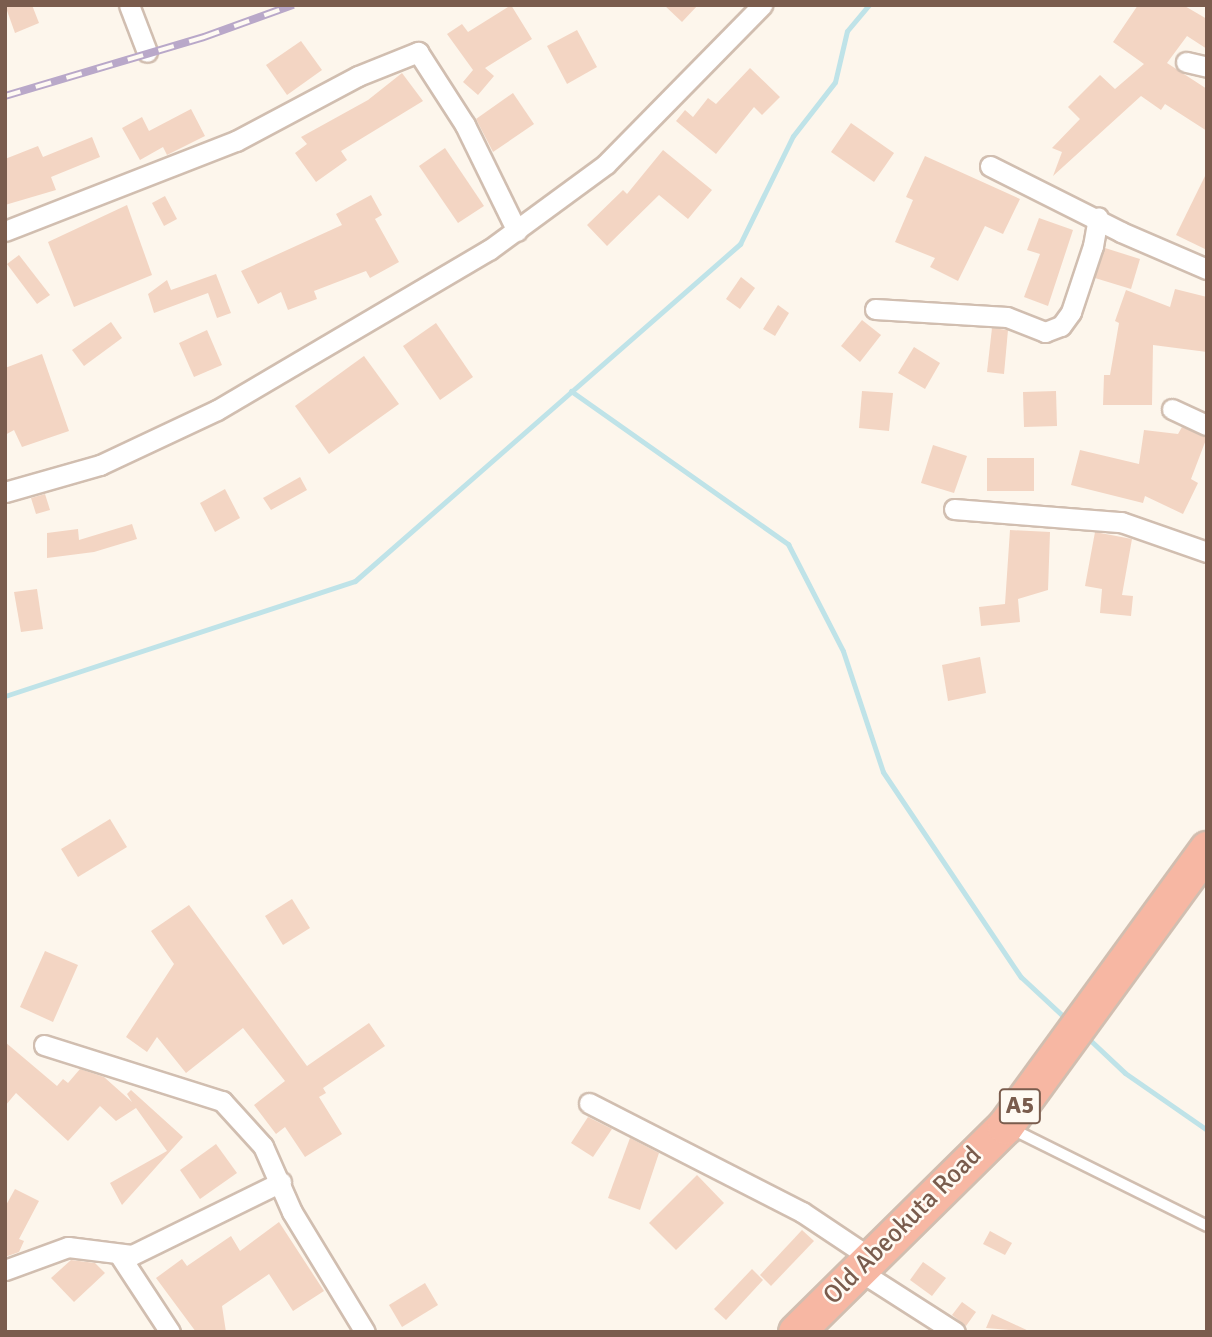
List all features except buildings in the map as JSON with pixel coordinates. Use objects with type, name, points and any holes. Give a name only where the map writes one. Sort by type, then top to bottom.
[{"type":"highway","name":"Old Abeokuta Road","points":[[796,1332],[1005,1126],[1207,849]]},
{"type":"street","points":[[129,5],[147,52]]},
{"type":"street","points":[[5,492],[100,465],[217,410],[517,231],[606,164],[762,5]]},
{"type":"street","points":[[5,231],[236,141],[358,76],[418,51],[466,125],[517,231]]},
{"type":"street","points":[[1186,62],[1207,67]]},
{"type":"street","points":[[990,166],[1207,269]]},
{"type":"street","points":[[875,309],[1007,317],[1045,332],[1061,326],[1080,286],[1098,217]]},
{"type":"street","points":[[1172,409],[1207,425]]},
{"type":"street","points":[[954,509],[1121,522],[1207,552]]},
{"type":"street","points":[[44,1045],[222,1101],[263,1146],[292,1212],[365,1332]]},
{"type":"street","points":[[589,1103],[802,1212],[955,1332]]},
{"type":"street","points":[[5,1270],[68,1247],[120,1256],[132,1255],[281,1182]]},
{"type":"street","points":[[120,1256],[170,1332]]},
{"type":"lane","points":[[1005,1126],[1207,1226]]},
{"type":"waterway","points":[[5,696],[355,581],[740,244],[793,136],[835,82],[847,31],[869,5]]},
{"type":"waterway","points":[[571,391],[788,544],[843,651],[883,772],[1021,977],[1063,1016]]},
{"type":"waterway","points":[[1090,1040],[1125,1073],[1207,1130]]},
{"type":"railway","points":[[5,96],[204,37],[293,5]]}]
